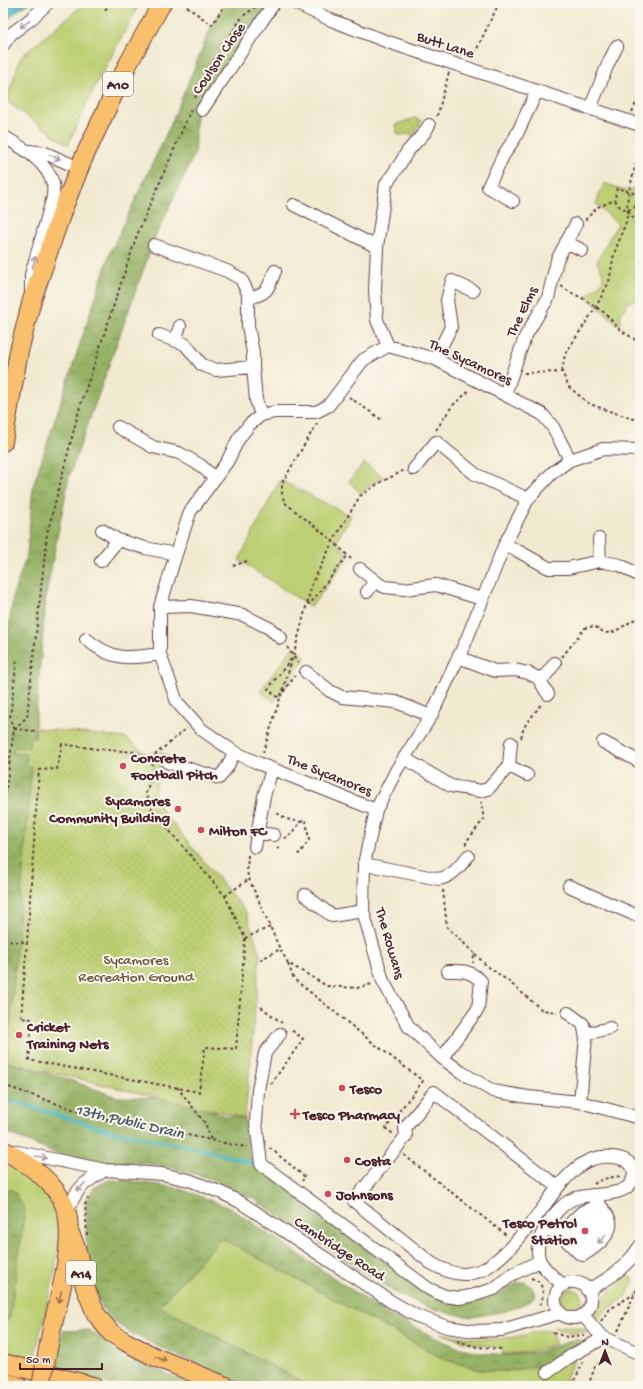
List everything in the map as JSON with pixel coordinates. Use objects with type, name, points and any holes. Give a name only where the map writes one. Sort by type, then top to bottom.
[{"type":"highway","name":"A10","points":[[3,442],[19,351],[32,300],[63,209],[79,168],[128,64],[162,3]]},
{"type":"highway","points":[[3,1149],[33,1168],[50,1184],[67,1212],[69,1231],[64,1276],[41,1386]]},
{"type":"highway","name":"A14","points":[[69,1231],[76,1247],[85,1287],[96,1314],[111,1333],[155,1357],[226,1386]]},
{"type":"highway","points":[[3,1363],[93,1386]]},
{"type":"highway","points":[[3,1382],[18,1386]]},
{"type":"street","points":[[3,45],[11,34],[32,18],[48,3]]},
{"type":"street","name":"Coulson Close","points":[[196,106],[274,3]]},
{"type":"street","name":"Butt Lane","points":[[295,3],[331,20],[388,42],[640,125]]},
{"type":"street","points":[[590,109],[608,64],[618,46]]},
{"type":"street","points":[[513,201],[488,187],[503,156],[516,136],[537,91]]},
{"type":"street","points":[[154,245],[226,271],[242,279],[248,293],[248,326],[253,353],[252,367],[256,400],[261,415],[275,412],[316,412],[328,406],[363,360],[388,346],[377,320],[375,290],[377,247],[386,184],[400,164],[406,152],[425,132],[432,122]]},
{"type":"street","points":[[3,135],[29,151],[47,171],[53,184],[53,196],[30,275],[32,300]]},
{"type":"street","points":[[29,151],[45,153],[79,168]]},
{"type":"street","points":[[294,205],[377,247]]},
{"type":"street","name":"The Elms","points":[[505,394],[525,337],[548,298],[557,260],[576,224]]},
{"type":"street","points":[[566,242],[582,250]]},
{"type":"street","points":[[248,298],[260,296],[268,288],[275,271]]},
{"type":"street","points":[[435,359],[451,327],[447,300],[452,281],[473,291]]},
{"type":"street","points":[[175,340],[180,326]]},
{"type":"street","points":[[159,335],[185,344],[202,365],[216,370],[252,367]]},
{"type":"street","name":"The Sycamores","points":[[388,346],[435,359],[542,414],[553,427],[570,460]]},
{"type":"street","name":"The Sycamores","points":[[261,415],[249,425],[239,438],[227,462],[190,512],[160,607],[160,654],[177,702],[201,729],[234,752],[260,764],[376,810]]},
{"type":"street","points":[[118,427],[153,447],[179,453],[200,465],[215,478]]},
{"type":"street","points":[[410,469],[436,442],[475,474],[528,499]]},
{"type":"street","name":"The Rowans","points":[[640,450],[603,449],[570,460],[552,473],[528,499],[506,544],[482,599],[466,641],[431,716],[397,769],[376,810],[364,864],[364,911],[383,981],[409,1027],[442,1058],[461,1072],[493,1091],[528,1097],[580,1102],[640,1118]]},
{"type":"street","points":[[102,530],[118,540],[145,548],[176,554]]},
{"type":"street","points":[[599,539],[600,561]]},
{"type":"street","points":[[101,561],[118,540]]},
{"type":"street","points":[[506,544],[549,568],[568,568],[600,561],[620,565],[640,576]]},
{"type":"street","points":[[360,569],[385,587],[394,589],[436,585],[482,599]]},
{"type":"street","points":[[367,592],[375,581]]},
{"type":"street","points":[[160,607],[191,606],[243,615],[269,628],[281,638]]},
{"type":"street","points":[[86,639],[99,650],[120,658],[160,654]]},
{"type":"street","points":[[458,657],[495,671],[515,670],[528,673],[538,678],[548,694]]},
{"type":"street","points":[[538,678],[545,676],[558,661]]},
{"type":"street","points":[[304,669],[330,692],[342,697],[396,702],[431,716]]},
{"type":"street","points":[[404,758],[451,786],[481,791],[488,789],[509,766],[516,742]]},
{"type":"street","points":[[603,742],[640,762]]},
{"type":"street","points":[[167,762],[216,782],[228,766],[234,752]]},
{"type":"street","points":[[509,766],[527,774]]},
{"type":"street","name":"The Sycamores","points":[[252,848],[257,833],[264,796],[272,768]]},
{"type":"street","points":[[257,833],[274,835]]},
{"type":"street","points":[[364,864],[441,879],[459,874],[467,852]]},
{"type":"street","points":[[568,886],[640,917]]},
{"type":"street","points":[[305,895],[328,920],[364,911]]},
{"type":"street","points":[[442,1058],[478,1009],[481,981],[473,974],[466,971],[448,971]]},
{"type":"street","points":[[568,1013],[583,1024],[585,1034],[580,1102]]},
{"type":"street","points":[[585,1034],[610,1028]]},
{"type":"street","points":[[280,1034],[265,1052],[258,1090],[256,1123],[261,1164],[429,1289],[445,1296],[458,1298],[471,1296],[494,1288],[511,1275],[540,1260]]},
{"type":"street","points":[[563,1285],[550,1275],[540,1260],[539,1245],[545,1227],[562,1204],[574,1198],[592,1191],[614,1193],[626,1188],[631,1183],[633,1169],[626,1161],[617,1156],[586,1162],[565,1183],[505,1254],[485,1269],[467,1274],[457,1274],[442,1270],[431,1263],[354,1201],[406,1136],[405,1128],[434,1092],[565,1183]]},
{"type":"street","name":"Cambridge Road","points":[[3,1149],[105,1170],[162,1174],[190,1180],[240,1202],[392,1302],[417,1316],[447,1327],[474,1331],[502,1330],[560,1313]]},
{"type":"street","points":[[67,1212],[79,1188],[88,1180],[105,1170]]},
{"type":"street","points":[[545,1227],[583,1255],[592,1249],[607,1236],[611,1223],[592,1191]]},
{"type":"street","points":[[567,1242],[582,1212],[603,1210]]},
{"type":"street","points":[[587,1290],[602,1283],[621,1270],[640,1246]]},
{"type":"street","points":[[569,1282],[582,1285],[590,1296],[588,1310],[578,1318],[565,1317],[560,1313],[556,1306],[555,1298],[557,1291],[569,1282]]},
{"type":"street","points":[[583,1315],[597,1332],[640,1354]]},
{"type":"street","points":[[548,1372],[598,1341],[597,1332]]},
{"type":"path","points":[[105,10],[111,3]]},
{"type":"path","points":[[182,3],[212,25],[226,3]]},
{"type":"path","points":[[471,62],[499,3]]},
{"type":"path","points":[[14,729],[26,717],[47,534],[79,410],[137,235],[196,106],[207,72],[242,17],[258,5]]},
{"type":"path","points":[[432,122],[439,110],[450,68]]},
{"type":"path","points":[[628,122],[640,94]]},
{"type":"path","points":[[640,147],[629,191],[626,222],[614,254],[608,282],[596,307],[566,354],[562,372],[569,387],[588,403],[603,410],[640,421]]},
{"type":"path","points":[[628,210],[634,208],[640,196],[617,188],[615,200],[618,205],[628,210],[640,234]]},
{"type":"path","points":[[576,224],[584,221],[598,207],[615,200]]},
{"type":"path","points":[[552,279],[570,292],[605,313],[619,329],[640,342]]},
{"type":"path","points":[[512,373],[562,372]]},
{"type":"path","points":[[435,432],[452,406],[479,382]]},
{"type":"path","points":[[341,390],[382,420]]},
{"type":"path","points":[[316,412],[317,424],[282,483],[284,502],[333,541],[360,569]]},
{"type":"path","points":[[260,764],[279,698],[293,657],[312,584],[333,541],[360,496],[381,482],[410,469]]},
{"type":"path","points":[[307,603],[310,604],[347,556]]},
{"type":"path","points":[[233,566],[247,561]]},
{"type":"path","points":[[558,661],[585,628],[594,626],[605,633],[614,632],[640,616]]},
{"type":"path","points":[[279,698],[304,669],[293,657],[281,638]]},
{"type":"path","points":[[279,698],[268,689],[293,657]]},
{"type":"path","points":[[3,812],[14,729],[10,718],[17,658]]},
{"type":"path","points":[[516,742],[524,727],[548,694]]},
{"type":"path","points":[[150,759],[194,722]]},
{"type":"path","points":[[14,729],[35,731]]},
{"type":"path","points":[[62,744],[97,749],[136,752],[150,759],[154,768],[146,793],[152,810],[225,896],[246,938],[236,1049],[205,1047],[199,1092],[29,1060],[32,1019],[20,1018],[40,770],[57,769],[62,744]]},
{"type":"path","points":[[467,852],[466,842],[484,819],[481,791]]},
{"type":"path","points":[[277,813],[286,819],[301,822],[306,820],[309,840],[299,854],[296,851]]},
{"type":"path","points":[[274,835],[287,838],[301,822]]},
{"type":"path","points":[[252,848],[247,872],[249,879],[294,979],[423,1081],[386,1128],[395,1136],[392,1139]]},
{"type":"path","points":[[225,896],[249,879]]},
{"type":"path","points":[[441,879],[448,927],[486,965],[508,981],[542,1010],[568,1013]]},
{"type":"path","points":[[246,938],[270,927]]},
{"type":"path","points":[[3,941],[27,942]]},
{"type":"path","points":[[260,960],[280,949]]},
{"type":"path","points":[[473,974],[473,959],[475,954]]},
{"type":"path","points":[[288,963],[327,986],[357,988],[383,981]]},
{"type":"path","points":[[3,1085],[98,1118],[138,1124],[233,1145],[251,1147]]},
{"type":"path","points":[[176,1087],[205,1123],[212,1140]]},
{"type":"path","points":[[266,1144],[305,1177],[302,1182]]},
{"type":"path","points":[[400,1152],[512,1240]]},
{"type":"path","points":[[592,1191],[598,1181],[612,1177],[633,1176]]},
{"type":"path","points":[[87,1237],[85,1205],[90,1193]]},
{"type":"path","points":[[617,1332],[640,1279]]},
{"type":"path","points":[[553,1333],[567,1337],[597,1332],[610,1309],[635,1293]]},
{"type":"path","points":[[454,1340],[477,1347],[502,1349]]},
{"type":"path","points":[[572,1386],[586,1355],[585,1348]]},
{"type":"path","points":[[588,1386],[595,1367],[610,1348]]},
{"type":"green space","points":[[85,3],[140,3],[92,92],[68,145],[6,101],[21,57]]},
{"type":"green space","points":[[226,3],[270,3],[196,115],[195,153],[155,237],[69,477],[46,595],[7,1062],[67,1079],[118,1097],[176,1098],[225,1116],[245,1118],[245,1131],[250,1158],[421,1289],[458,1303],[484,1300],[505,1291],[516,1283],[525,1282],[532,1287],[535,1295],[529,1302],[506,1311],[472,1317],[448,1313],[428,1307],[396,1293],[256,1200],[215,1180],[174,1168],[144,1163],[95,1161],[72,1157],[51,1152],[3,1131],[3,679],[13,595],[27,555],[33,486],[110,253],[170,126],[212,25]]},
{"type":"green space","points":[[414,118],[422,121],[413,134],[398,135],[395,125]]},
{"type":"green space","points":[[604,183],[627,191],[633,189],[640,191],[640,292],[635,300],[628,302],[620,316],[621,323],[619,325],[586,297],[603,281],[603,273],[597,262],[618,224],[596,204]]},
{"type":"green space","points":[[364,463],[383,477],[371,484],[361,494],[349,481]]},
{"type":"green space","points":[[280,480],[351,516],[336,542],[349,556],[311,607],[239,560]]},
{"type":"green space","points":[[294,646],[306,657],[274,702],[260,691]]},
{"type":"green space","name":"Sycamores Recreation Ground","points":[[36,728],[126,738],[145,753],[164,753],[154,792],[159,807],[246,912],[260,955],[245,1118],[7,1062],[32,766],[26,765],[27,754],[13,753],[14,747],[29,748],[30,738],[35,738]]},
{"type":"green space","points":[[3,1164],[23,1172],[42,1187],[55,1211],[59,1241],[55,1272],[34,1358],[3,1352]]},
{"type":"green space","points":[[108,1180],[130,1181],[178,1188],[230,1208],[386,1313],[457,1347],[482,1353],[509,1355],[537,1352],[577,1339],[581,1343],[542,1366],[507,1371],[480,1370],[444,1359],[221,1238],[159,1306],[310,1386],[246,1386],[132,1334],[116,1323],[103,1309],[88,1275],[86,1255],[86,1201],[94,1188]]},
{"type":"green space","points":[[3,1186],[14,1191],[25,1210],[10,1317],[3,1325]]},
{"type":"green space","points":[[221,1238],[444,1359],[480,1370],[507,1371],[542,1366],[581,1343],[563,1386],[310,1386],[159,1306]]},
{"type":"green space","points":[[627,1275],[634,1279],[626,1297],[608,1309],[594,1322],[593,1316],[599,1302]]},
{"type":"green space","points":[[572,1289],[580,1292],[583,1300],[580,1308],[572,1311],[564,1308],[561,1300],[564,1292]]},
{"type":"green space","points":[[563,1326],[581,1328],[587,1332],[566,1333],[554,1327]]},
{"type":"green space","points":[[550,1329],[556,1344],[529,1351],[509,1354],[502,1354],[503,1348],[471,1343],[440,1333],[468,1338],[496,1339],[519,1336]]},
{"type":"green space","points":[[89,1330],[117,1352],[195,1386],[116,1386],[56,1371],[63,1331]]},
{"type":"water","points":[[3,3],[29,3],[18,10],[3,25]]},
{"type":"waterway","name":"13th Public Drain","points":[[3,1098],[106,1130],[209,1151],[252,1163]]},
{"type":"place","name":"Concrete Football Pitch","points":[[123,766]]},
{"type":"place","name":"Sycamores Community Building","points":[[178,809]]},
{"type":"place","name":"Milton FC","points":[[201,830]]},
{"type":"place","name":"Cricket Training Nets","points":[[19,1035]]},
{"type":"place","name":"Tesco","points":[[342,1088]]},
{"type":"place","name":"Tesco Pharmacy","points":[[295,1114]]},
{"type":"place","name":"Costa","points":[[347,1160]]},
{"type":"place","name":"Johnsons","points":[[328,1194]]},
{"type":"place","name":"Tesco Petrol Station","points":[[585,1231]]}]
